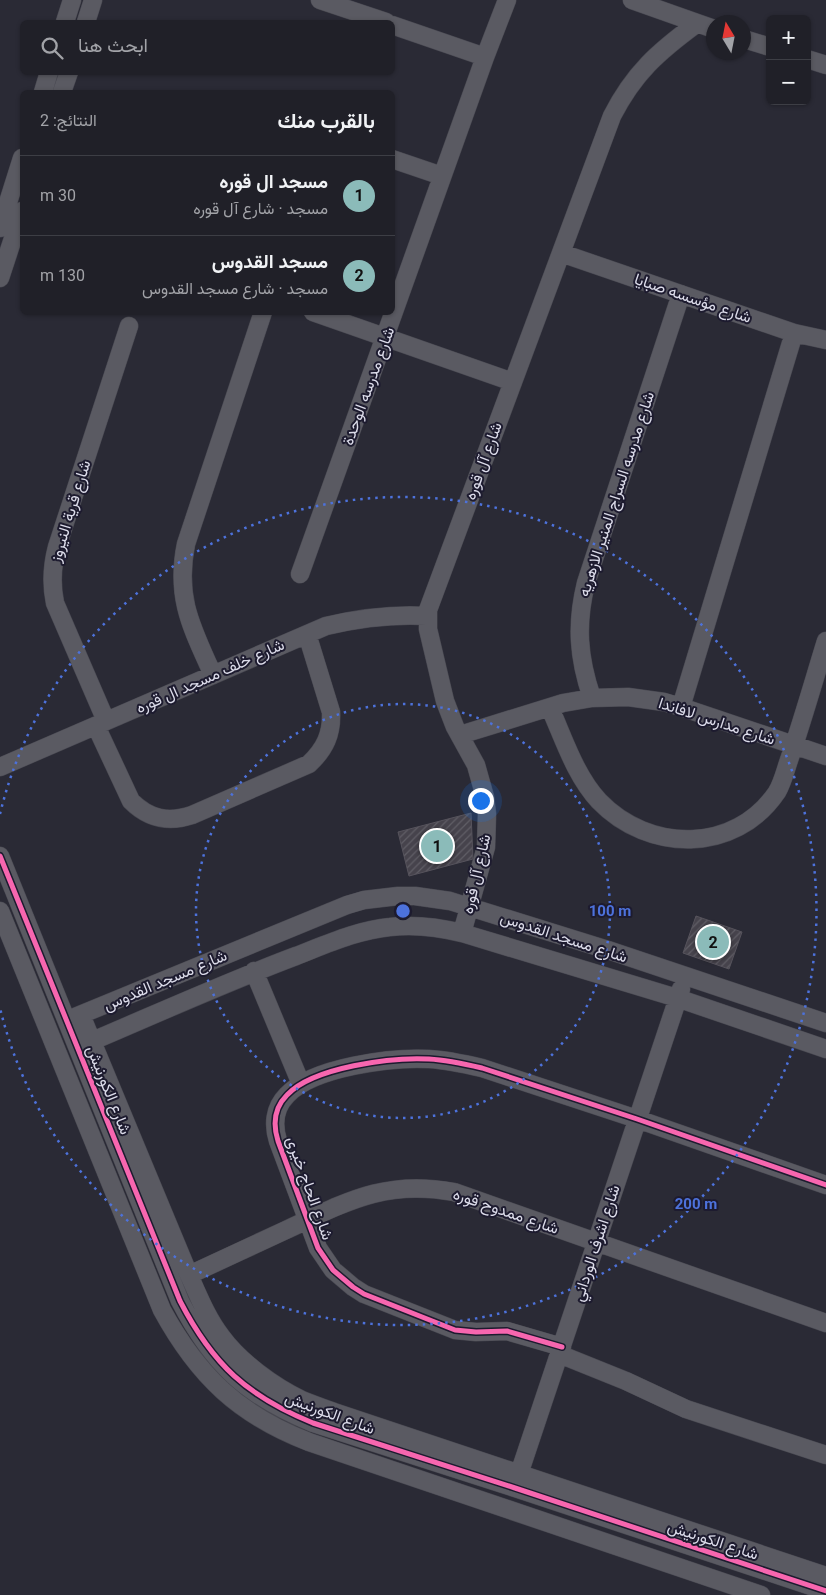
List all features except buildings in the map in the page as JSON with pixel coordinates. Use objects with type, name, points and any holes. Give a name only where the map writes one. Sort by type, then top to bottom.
[{"type":"street","points":[[66,20],[72,0]]},
{"type":"street","points":[[87,20],[93,0]]},
{"type":"street","points":[[320,0],[380,20]]},
{"type":"street","name":"شارع مدرسه الوحدة","points":[[395,310],[485,56],[507,0]]},
{"type":"street","points":[[632,0],[706,27]]},
{"type":"street","name":"شارع آل قوره","points":[[462,933],[486,847],[487,814],[485,797],[476,765],[452,719],[445,701],[428,629],[427,616],[430,604],[612,116],[633,80],[647,64],[696,24]]},
{"type":"street","points":[[395,26],[485,56]]},
{"type":"street","points":[[751,41],[766,46]]},
{"type":"street","points":[[810,60],[826,65]]},
{"type":"street","points":[[44,90],[48,75]]},
{"type":"street","points":[[63,90],[68,75]]},
{"type":"street","points":[[395,160],[442,176]]},
{"type":"street","points":[[0,228],[20,164]]},
{"type":"street","points":[[0,278],[20,218]]},
{"type":"street","name":"شارع مؤسسه صبايا","points":[[561,253],[794,333],[826,340]]},
{"type":"street","name":"شارع مدرسه السراج المنير الازهريه","points":[[592,698],[580,650],[579,620],[586,582],[681,294]]},
{"type":"street","points":[[213,675],[186,610],[182,577],[183,561],[186,544],[262,315]]},
{"type":"street","points":[[322,315],[512,382]]},
{"type":"street","name":"شارع مدرسه الوحدة","points":[[300,574],[393,315]]},
{"type":"street","name":"شارع قرية النيروز","points":[[129,326],[57,547],[52,569],[53,592],[57,609],[131,801],[139,809],[159,818],[170,820],[182,818],[308,764],[318,756],[329,735],[331,712],[307,634]]},
{"type":"street","points":[[681,707],[794,333]]},
{"type":"street","name":"شارع خلف مسجد ال قوره","points":[[0,767],[326,626],[365,618],[405,615],[427,616]]},
{"type":"street","points":[[550,708],[581,777],[599,800],[622,820],[651,834],[694,840],[711,838],[727,833],[756,815],[778,790],[826,641]]},
{"type":"street","name":"شارع مدارس لافاندا","points":[[460,735],[550,708],[592,698],[628,697],[655,700],[681,707],[826,756]]},
{"type":"street","name":"شارع الكورنيش","points":[[0,856],[85,1044],[180,1301],[192,1325],[207,1347],[224,1367],[244,1385],[265,1401],[313,1423],[517,1481],[826,1591]]},
{"type":"street","name":"شارع مسجد القدوس","points":[[48,1028],[347,905],[381,898],[415,896],[450,901],[470,907],[826,1023]]},
{"type":"street","name":"شارع الكورنيش","points":[[0,911],[162,1310],[188,1353],[219,1388],[252,1414],[289,1435],[761,1595]]},
{"type":"street","name":"شارع مسجد القدوس","points":[[60,1056],[254,971],[355,934],[408,926],[462,933],[677,998],[826,1049]]},
{"type":"street","points":[[254,971],[301,1084]]},
{"type":"street","name":"شارع اشرف الورداني","points":[[508,1509],[685,976]]},
{"type":"street","points":[[85,1044],[203,1306],[220,1336],[244,1360],[272,1382],[302,1400],[517,1481],[826,1576]]},
{"type":"street","name":"شارع الحاج خيرى","points":[[826,1185],[637,1119],[482,1068],[457,1062],[430,1059],[395,1060],[351,1066],[325,1074],[301,1084],[286,1096],[280,1104],[275,1122],[278,1141],[315,1242],[325,1259],[343,1279],[364,1294],[455,1330],[476,1332],[507,1330],[560,1350],[686,1410],[826,1455]]},
{"type":"street","name":"شارع ممدوح قوره","points":[[189,1275],[350,1200],[384,1190],[402,1188],[437,1189],[454,1192],[826,1323]]},
{"type":"cycle path","points":[[0,856],[180,1301],[205,1343],[234,1376],[269,1402],[313,1423],[826,1591]]},
{"type":"cycle path","points":[[562,1347],[507,1331],[476,1332],[455,1330],[364,1294],[333,1270],[318,1248],[278,1141],[275,1129],[277,1111],[287,1095],[299,1085],[315,1077],[354,1066],[413,1059],[449,1061],[482,1068],[637,1119],[826,1185]]},
{"type":"place","name":"مسجد ال قوره","points":[[437,846]]},
{"type":"place","name":"مسجد القدوس","points":[[713,942]]}]
